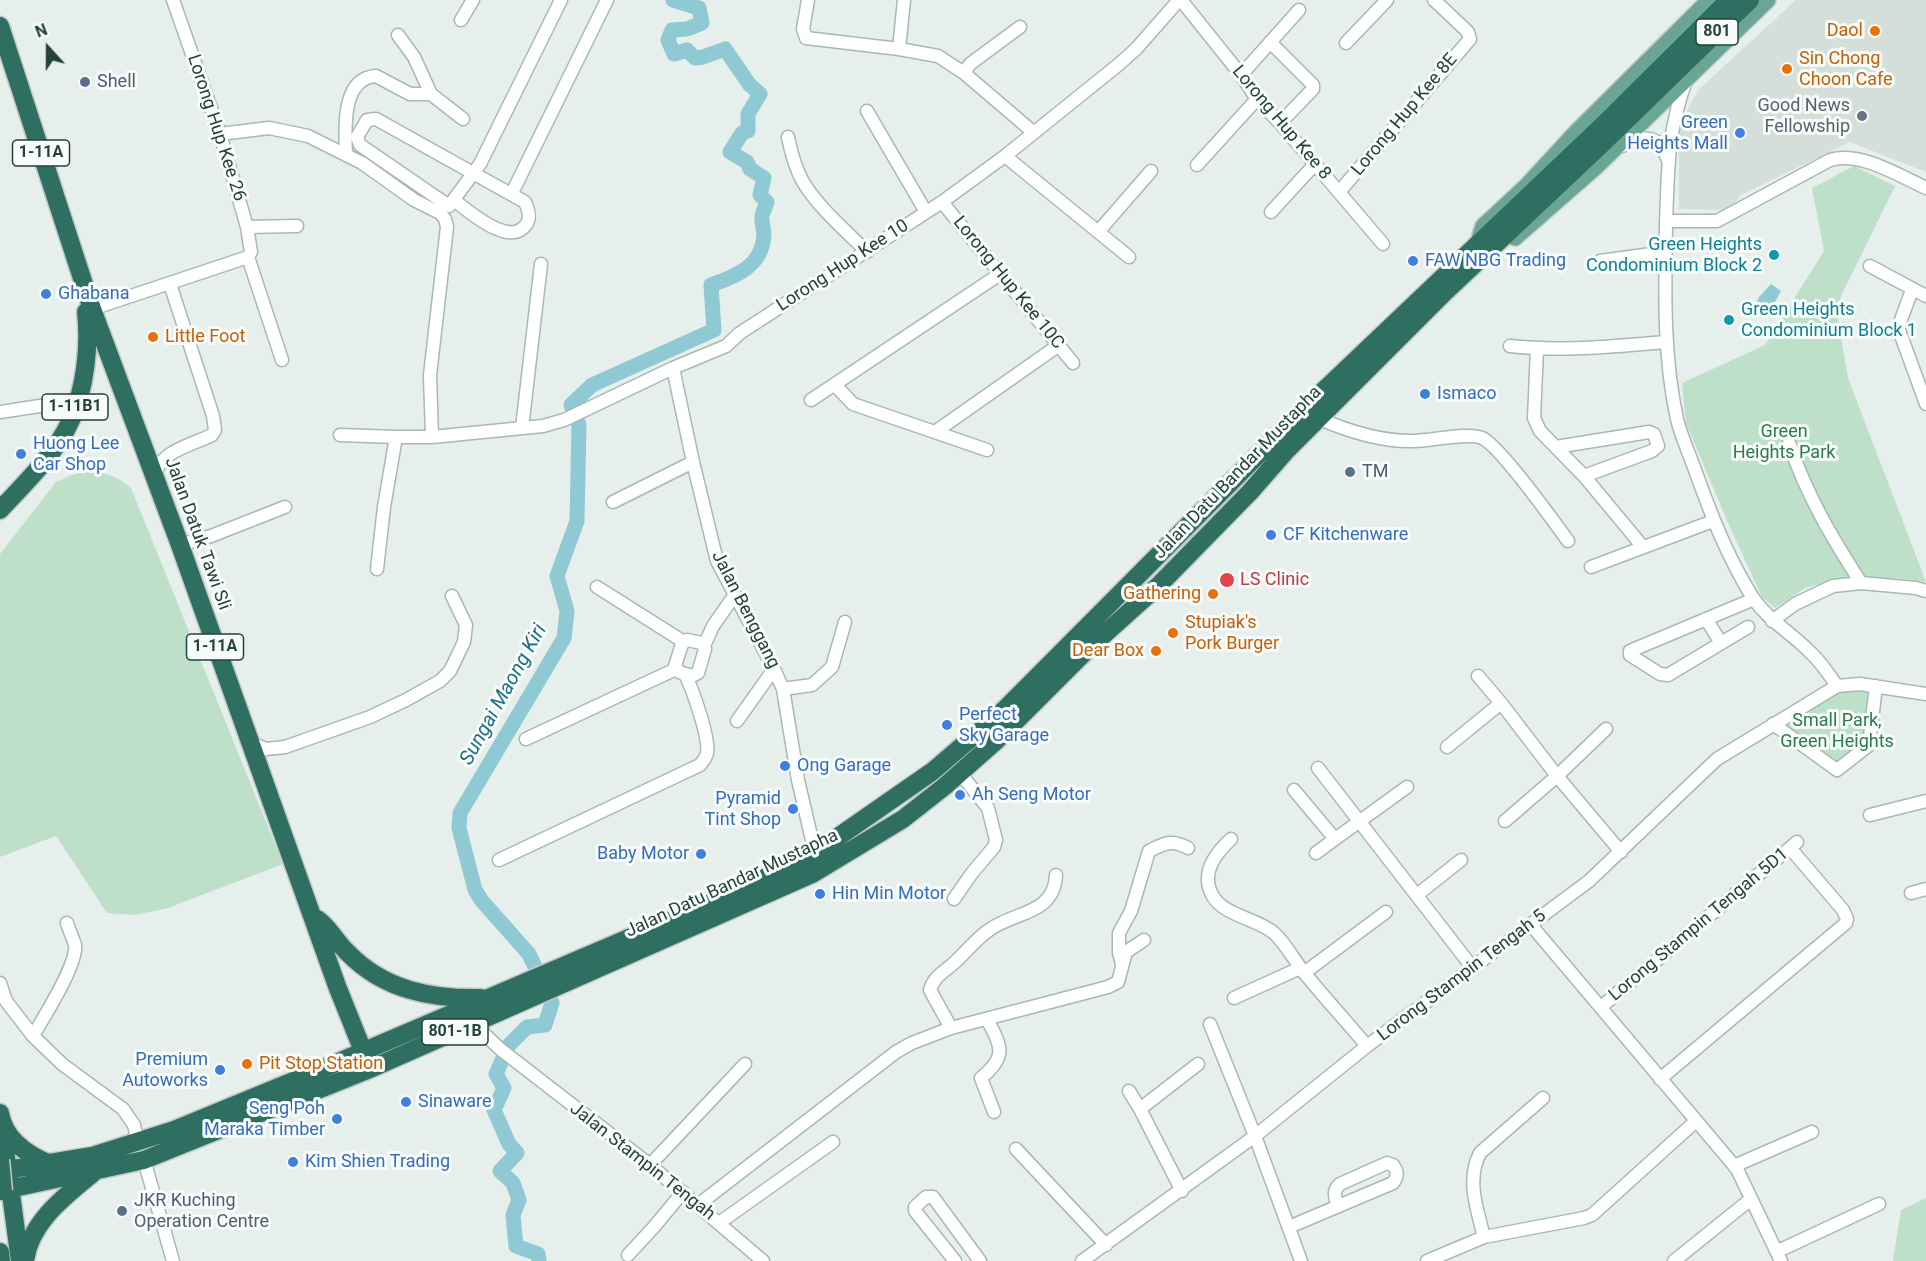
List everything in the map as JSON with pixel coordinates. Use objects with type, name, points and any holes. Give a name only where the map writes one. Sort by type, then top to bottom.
[{"type":"highway","name":"801","points":[[1682,66],[1729,0]]},
{"type":"highway","name":"801","points":[[1682,66],[1750,0]]},
{"type":"highway","name":"Jalan Datuk Tawi Sli","points":[[0,26],[92,309],[366,1060]]},
{"type":"highway","name":"Jalan Datu Bandar Mustapha","points":[[366,1060],[406,1053],[474,1024],[542,984],[815,853],[933,771],[1004,710],[1167,549],[1298,415],[1682,66]]},
{"type":"highway","name":"Jalan Datu Bandar Mustapha","points":[[366,1060],[389,1041],[490,998],[542,984],[812,874],[903,819],[997,740],[1089,648],[1158,585],[1445,292],[1483,247]]},
{"type":"highway","name":"1-11B1","points":[[0,510],[49,455],[72,419],[86,365],[88,338],[83,280]]},
{"type":"highway","points":[[313,916],[327,926],[335,939],[362,967],[398,987],[428,995],[490,998]]},
{"type":"highway","points":[[389,1041],[392,1047],[406,1053]]},
{"type":"highway","points":[[5,1190],[94,1172],[141,1151],[174,1130],[366,1060]]},
{"type":"highway","points":[[1,1120],[13,1141],[36,1158],[50,1164]]},
{"type":"highway","points":[[1,1120],[10,1261]]},
{"type":"highway","points":[[3,1167],[50,1164],[93,1156],[141,1151]]},
{"type":"highway","points":[[3,1167],[5,1190],[23,1261]]},
{"type":"highway","points":[[23,1261],[27,1248],[41,1223],[54,1206],[94,1172]]},
{"type":"highway","points":[[0,1252],[1,1261]]},
{"type":"main road","points":[[1709,0],[1574,134],[1526,186],[1483,226],[1483,247],[1503,249],[1611,152],[1682,66],[1768,0]]},
{"type":"main road","points":[[1167,549],[1174,556],[1179,556],[1200,542]]},
{"type":"street","name":"Lorong Hup Kee 26","points":[[173,0],[220,134],[247,226],[251,252],[248,257],[282,360]]},
{"type":"street","points":[[461,20],[473,0]]},
{"type":"street","points":[[432,437],[430,375],[448,212],[474,174],[561,0]]},
{"type":"street","points":[[512,193],[607,0]]},
{"type":"street","points":[[808,0],[803,29],[806,38],[899,49],[938,57],[964,73],[1033,132]]},
{"type":"street","points":[[899,49],[904,0]]},
{"type":"street","name":"Lorong Hup Kee 8","points":[[1180,0],[1241,75],[1257,99],[1383,244]]},
{"type":"street","name":"Lorong Hup Kee 10","points":[[340,435],[432,437],[543,426],[587,410],[673,368],[726,346],[740,333],[942,202],[1005,156],[1136,49],[1180,0]]},
{"type":"street","points":[[1346,43],[1387,0]]},
{"type":"street","name":"Lorong Hup Kee 8E","points":[[1340,192],[1470,39],[1468,32],[1439,1]]},
{"type":"street","points":[[1241,75],[1299,10]]},
{"type":"street","points":[[964,73],[970,64],[1020,27]]},
{"type":"street","points":[[398,36],[414,57],[430,94],[463,119]]},
{"type":"street","points":[[1270,42],[1313,85],[1313,89],[1280,123]]},
{"type":"street","points":[[1682,66],[1668,162],[1667,342],[1679,426],[1713,521],[1732,562],[1754,599],[1772,621],[1824,666],[1838,686],[1860,684],[1926,694]]},
{"type":"street","points":[[346,155],[345,130],[349,98],[364,78],[376,76],[410,94],[430,94]]},
{"type":"street","points":[[1197,165],[1257,99]]},
{"type":"street","points":[[867,111],[926,212]]},
{"type":"street","points":[[220,134],[269,128],[308,136],[362,163],[414,200],[448,212],[483,223],[514,234],[521,231],[529,216],[525,202],[512,193],[376,119],[367,120],[357,137],[360,146],[448,212]]},
{"type":"street","points":[[788,137],[803,182],[826,210],[867,252]]},
{"type":"street","points":[[1611,152],[1629,141],[1646,138],[1665,149],[1668,162]]},
{"type":"street","points":[[362,163],[369,152]]},
{"type":"street","points":[[1005,156],[1129,257]]},
{"type":"street","points":[[1666,221],[1717,221],[1830,160],[1840,157],[1862,159],[1926,188]]},
{"type":"street","points":[[1272,212],[1315,164]]},
{"type":"street","points":[[1098,232],[1151,171]]},
{"type":"street","name":"Lorong Hup Kee 10C","points":[[942,202],[1072,363]]},
{"type":"street","points":[[247,226],[297,226]]},
{"type":"street","points":[[1600,261],[1666,252]]},
{"type":"street","points":[[92,309],[248,257]]},
{"type":"street","points":[[522,428],[541,264]]},
{"type":"street","points":[[1870,266],[1926,296]]},
{"type":"street","points":[[811,400],[1000,274]]},
{"type":"street","points":[[154,479],[156,467],[168,455],[212,435],[215,430],[213,416],[170,284]]},
{"type":"street","points":[[1912,290],[1899,330],[1926,404]]},
{"type":"street","points":[[1510,346],[1537,350],[1583,349],[1667,342]]},
{"type":"street","points":[[934,432],[1059,345]]},
{"type":"street","points":[[1537,350],[1534,418],[1540,431],[1584,476],[1642,547]]},
{"type":"street","name":"Jalan Benggang","points":[[673,368],[713,549],[734,596],[783,690],[798,780],[815,853]]},
{"type":"street","points":[[835,386],[853,404],[987,450]]},
{"type":"street","points":[[0,412],[59,403]]},
{"type":"street","points":[[1320,419],[1343,429],[1391,440],[1412,442],[1474,436],[1484,439],[1511,468],[1568,541]]},
{"type":"street","points":[[1556,447],[1648,432],[1654,434],[1658,446],[1652,451],[1584,476]]},
{"type":"street","points":[[377,569],[384,507],[396,437]]},
{"type":"street","points":[[1789,443],[1816,510],[1861,583]]},
{"type":"street","points":[[613,502],[693,462]]},
{"type":"street","points":[[180,545],[211,536],[285,507]]},
{"type":"street","points":[[1591,567],[1713,521]]},
{"type":"street","points":[[1772,621],[1814,594],[1833,586],[1861,583],[1926,591]]},
{"type":"street","points":[[526,739],[686,672],[705,651],[597,587]]},
{"type":"street","points":[[249,742],[266,749],[285,747],[370,717],[440,681],[450,671],[464,642],[466,625],[452,596]]},
{"type":"street","points":[[499,860],[700,765],[705,760],[707,748],[695,695],[686,672],[675,662],[713,626],[734,596]]},
{"type":"street","points":[[1748,627],[1668,675],[1664,675],[1630,655],[1630,651],[1754,599]]},
{"type":"street","points":[[1706,619],[1721,643]]},
{"type":"street","points":[[783,690],[812,686],[832,667],[845,622]]},
{"type":"street","points":[[737,721],[774,669]]},
{"type":"street","points":[[1478,676],[1621,852]]},
{"type":"street","name":"Lorong Stampin Tengah 5","points":[[1083,1261],[1182,1191],[1368,1046],[1589,881],[1717,759],[1838,686]]},
{"type":"street","points":[[1773,724],[1837,770],[1869,745],[1876,686]]},
{"type":"street","points":[[1447,747],[1502,703]]},
{"type":"street","points":[[1505,821],[1606,729]]},
{"type":"street","points":[[1318,768],[1472,967]]},
{"type":"street","points":[[954,899],[994,847],[996,840],[988,808],[960,773]]},
{"type":"street","points":[[1316,853],[1407,787]]},
{"type":"street","points":[[1293,790],[1335,839]]},
{"type":"street","points":[[1870,815],[1926,801]]},
{"type":"street","points":[[1231,839],[1215,858],[1208,872],[1209,887],[1214,899],[1225,909],[1261,925],[1274,934],[1368,1046]]},
{"type":"street","points":[[1124,969],[1119,953],[1119,933],[1131,911],[1149,851],[1164,844],[1179,843],[1188,848]]},
{"type":"street","name":"Lorong Stampin Tengah 5D1","points":[[1601,1007],[1794,845],[1843,910],[1847,919],[1846,923],[1660,1079]]},
{"type":"street","points":[[1417,895],[1461,860]]},
{"type":"street","points":[[951,1028],[930,990],[933,979],[955,962],[987,931],[1008,919],[1043,905],[1055,888],[1056,875]]},
{"type":"street","points":[[1911,893],[1926,889]]},
{"type":"street","points":[[1234,998],[1303,970],[1386,912]]},
{"type":"street","points":[[33,1036],[64,981],[74,953],[75,945],[67,923]]},
{"type":"street","points":[[1531,925],[1734,1166],[1778,1258],[1879,1203]]},
{"type":"street","points":[[698,1205],[896,1052],[912,1043],[951,1028],[1108,987],[1118,982],[1124,969],[1126,952],[1144,940]]},
{"type":"street","points":[[0,983],[6,1001],[33,1036],[62,1064],[123,1109],[134,1125],[171,1260]]},
{"type":"street","points":[[987,1019],[1000,1044],[999,1056],[990,1071],[981,1078],[994,1112]]},
{"type":"street","name":"Jalan Stampin Tengah","points":[[474,1024],[519,1065],[683,1192],[762,1261]]},
{"type":"street","points":[[1210,1024],[1255,1136],[1301,1261]]},
{"type":"street","points":[[650,1165],[745,1064]]},
{"type":"street","points":[[1140,1108],[1198,1064]]},
{"type":"street","points":[[1129,1091],[1182,1191]]},
{"type":"street","points":[[1484,1237],[1472,1182],[1474,1164],[1480,1153],[1543,1098]]},
{"type":"street","points":[[1427,1261],[1484,1237],[1592,1215],[1696,1121]]},
{"type":"street","points":[[1734,1166],[1812,1132]]},
{"type":"street","points":[[720,1223],[833,1142]]},
{"type":"street","points":[[1016,1149],[1106,1245]]},
{"type":"street","points":[[1289,1227],[1393,1183],[1397,1177],[1394,1165],[1387,1163],[1340,1184],[1334,1194],[1338,1206]]},
{"type":"street","points":[[628,1255],[683,1192]]},
{"type":"street","points":[[955,1261],[915,1211],[915,1207],[926,1197],[933,1197],[980,1261]]},
{"type":"street","points":[[1674,1261],[1751,1199]]},
{"type":"shaded area","points":[[1796,0],[1926,0],[1926,172],[1850,142],[1741,195],[1735,203],[1722,210],[1679,209],[1679,132],[1684,116],[1699,89]]},
{"type":"green space","name":"Green Heights Park","points":[[1854,166],[1895,186],[1841,296],[1837,314],[1848,378],[1926,582],[1898,578],[1860,581],[1842,578],[1805,588],[1775,608],[1762,597],[1686,423],[1682,383],[1765,345],[1824,251],[1812,188]]},
{"type":"green space","points":[[90,471],[112,476],[131,488],[283,864],[168,908],[135,915],[107,913],[56,836],[0,857],[0,554],[56,482]]},
{"type":"green space","name":"Small Park, Green Heights","points":[[1864,690],[1880,693],[1877,746],[1836,775],[1776,731],[1833,694]]},
{"type":"green space","points":[[1926,1198],[1926,1261],[1893,1261],[1901,1210]]},
{"type":"water","points":[[1771,284],[1781,291],[1767,316],[1755,307],[1759,297]]},
{"type":"waterway","name":"Sungai Maong Kiri","points":[[539,1261],[538,1254],[516,1246],[513,1215],[519,1200],[513,1183],[500,1171],[517,1153],[509,1144],[494,1110],[504,1088],[496,1074],[509,1045],[527,1027],[545,1025],[552,1003],[529,954],[475,890],[459,828],[460,813],[564,638],[567,611],[557,576],[577,521],[579,425],[571,405],[592,385],[714,330],[711,285],[730,278],[746,268],[759,255],[762,246],[764,235],[762,216],[767,202],[760,195],[764,178],[750,169],[747,162],[730,152],[742,133],[748,131],[748,114],[760,94],[749,84],[725,49],[695,58],[687,50],[674,54],[668,40],[672,30],[687,29],[702,23],[699,8],[673,0]]},
{"type":"place","name":"Daol","points":[[1875,31]]},
{"type":"place","name":"Sin Chong Choon Cafe","points":[[1787,69]]},
{"type":"place","name":"Shell","points":[[85,82]]},
{"type":"place","name":"Good News Fellowship","points":[[1862,116]]},
{"type":"place","name":"Green Heights Mall","points":[[1740,133]]},
{"type":"place","name":"Green Heights Condominium Block 2","points":[[1774,255]]},
{"type":"place","name":"FAW NBG Trading","points":[[1413,261]]},
{"type":"place","name":"Ghabana","points":[[46,294]]},
{"type":"place","name":"Green Heights Condominium Block 1","points":[[1729,320]]},
{"type":"place","name":"Little Foot","points":[[153,337]]},
{"type":"place","name":"Ismaco","points":[[1425,394]]},
{"type":"place","name":"Huong Lee Car Shop","points":[[21,454]]},
{"type":"place","name":"TM","points":[[1350,472]]},
{"type":"place","name":"CF Kitchenware","points":[[1271,535]]},
{"type":"place","name":"LS Clinic","points":[[1227,580]]},
{"type":"place","name":"Gathering","points":[[1213,594]]},
{"type":"place","name":"Stupiak's Pork Burger","points":[[1173,633]]},
{"type":"place","name":"Dear Box","points":[[1156,651]]},
{"type":"place","name":"Perfect Sky Garage","points":[[947,725]]},
{"type":"place","name":"Ong Garage","points":[[785,766]]},
{"type":"place","name":"Ah Seng Motor","points":[[960,795]]},
{"type":"place","name":"Pyramid Tint Shop","points":[[793,809]]},
{"type":"place","name":"Baby Motor","points":[[701,854]]},
{"type":"place","name":"Hin Min Motor","points":[[820,894]]},
{"type":"place","name":"Pit Stop Station","points":[[247,1064]]},
{"type":"place","name":"Premium Autoworks","points":[[220,1070]]},
{"type":"place","name":"Sinaware","points":[[406,1102]]},
{"type":"place","name":"Seng Poh Maraka Timber","points":[[337,1119]]},
{"type":"place","name":"Kim Shien Trading","points":[[293,1162]]},
{"type":"place","name":"JKR Kuching Operation Centre","points":[[122,1211]]}]
